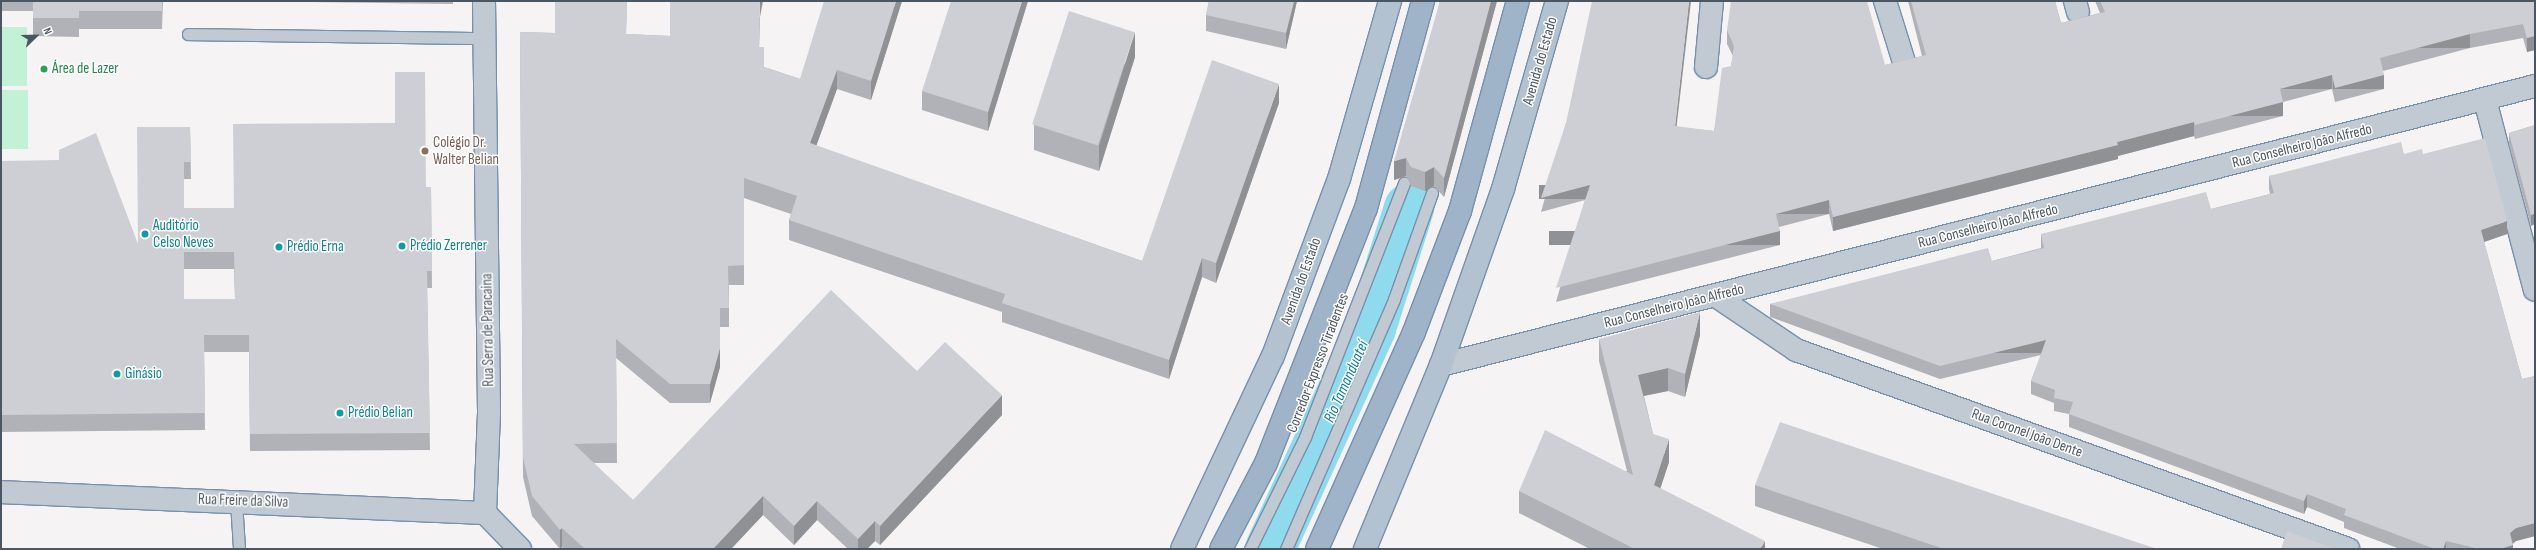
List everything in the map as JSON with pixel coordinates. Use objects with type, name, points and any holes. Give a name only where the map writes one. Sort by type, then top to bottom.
[{"type":"highway","points":[[1222,549],[1266,463],[1366,208],[1423,1]]},
{"type":"highway","points":[[1316,549],[1414,332],[1460,211],[1518,1]]},
{"type":"main road","name":"Avenida do Estado","points":[[1182,549],[1273,356],[1338,179],[1390,1]]},
{"type":"main road","name":"Avenida do Estado","points":[[1365,549],[1441,365],[1503,189],[1557,1]]},
{"type":"street","name":"Rua Serra de Paracaina","points":[[484,1],[488,413],[485,513]]},
{"type":"street","points":[[1706,67],[1712,1]]},
{"type":"street","points":[[1885,1],[1904,62]]},
{"type":"street","name":"Rua Conselheiro João Alfredo","points":[[1441,365],[2485,100],[2535,86]]},
{"type":"street","points":[[2485,100],[2535,290]]},
{"type":"street","name":"Rua Coronel João Dente","points":[[1716,296],[1796,350],[2348,549]]},
{"type":"street","name":"Rua Freire da Silva","points":[[1,492],[236,500],[485,513]]},
{"type":"street","points":[[485,513],[520,549]]},
{"type":"lane","points":[[188,34],[485,38]]},
{"type":"lane","name":"Corredor Expresso Tiradentes","points":[[1250,549],[1305,437],[1404,183]]},
{"type":"lane","points":[[1286,549],[1394,299],[1432,193]]},
{"type":"lane","points":[[236,500],[239,549]]},
{"type":"green space","points":[[1,27],[27,27],[27,86],[1,86]]},
{"type":"green space","points":[[1,90],[28,90],[28,149],[1,149]]},
{"type":"building","points":[[33,1],[162,1],[162,11],[79,11],[79,18],[33,18]]},
{"type":"building","points":[[555,1],[627,1],[626,34],[670,36],[670,1],[760,1],[759,47],[764,47],[764,67],[800,79],[824,1],[896,1],[871,81],[837,70],[810,143],[1142,261],[1212,60],[1279,84],[1216,263],[1202,258],[1169,360],[1002,303],[1005,294],[789,220],[797,196],[744,178],[744,265],[728,266],[729,308],[720,308],[720,348],[710,384],[670,384],[616,339],[617,443],[574,444],[633,500],[831,290],[917,371],[945,342],[1002,395],[880,526],[875,521],[858,539],[817,501],[794,526],[763,496],[713,549],[585,549],[562,528],[560,530],[532,496],[523,457],[520,32],[555,33]]},
{"type":"building","points":[[951,1],[1022,1],[988,112],[922,91]]},
{"type":"building","points":[[1209,1],[1294,1],[1286,33],[1206,15]]},
{"type":"building","points":[[1440,1],[1491,1],[1444,178],[1434,167],[1425,172],[1411,167],[1406,158],[1394,161]]},
{"type":"building","points":[[1592,1],[1689,1],[1675,126],[1714,131],[1722,68],[1731,66],[1734,46],[1727,30],[1731,1],[1867,1],[1885,65],[1926,55],[1911,1],[2055,1],[2061,23],[2105,12],[2100,1],[2535,1],[2535,36],[2527,38],[2523,24],[2470,34],[2380,58],[2384,75],[2335,88],[2332,75],[2280,89],[2283,102],[2195,125],[2194,122],[2117,142],[2118,145],[1833,217],[1829,200],[1776,214],[1780,231],[1556,288],[1590,185],[1541,198],[1566,123]]},
{"type":"building","points":[[1069,11],[1135,32],[1098,145],[1032,124]]},
{"type":"building","points":[[395,72],[425,72],[426,187],[431,187],[432,271],[427,271],[430,433],[250,434],[249,335],[204,335],[205,413],[1,415],[1,161],[59,160],[59,150],[96,133],[138,244],[137,127],[190,127],[191,162],[184,162],[184,208],[234,208],[233,124],[395,123]],"holes":[[[184,252],[234,252],[235,299],[184,299]]]},
{"type":"building","points":[[2535,125],[2535,213],[2531,215],[2509,133]]},
{"type":"building","points":[[2485,138],[2507,221],[2481,230],[2522,379],[2535,376],[2535,523],[2516,528],[2510,533],[2513,545],[2500,549],[2479,549],[2446,541],[2443,549],[2435,549],[2344,515],[2346,509],[2307,494],[2304,501],[2069,414],[2073,402],[2054,398],[2055,390],[2031,381],[2046,340],[1940,366],[1770,304],[1988,248],[1992,261],[2044,248],[2041,234],[2206,192],[2211,209],[2274,193],[2269,176],[2401,142],[2404,154],[2422,149],[2423,154]]},
{"type":"building","points":[[1700,312],[1685,374],[1668,368],[1638,375],[1653,434],[1669,439],[1654,485],[1765,541],[1760,549],[1635,549],[1519,491],[1545,430],[1633,475],[1599,339]]},
{"type":"building","points":[[1780,422],[2157,549],[1944,549],[1755,485]]},
{"type":"building","points":[[2287,531],[2335,549],[2281,549]]},
{"type":"waterway","name":"Rio Tamanduateí","points":[[1270,549],[1371,328],[1409,208]]},
{"type":"place","name":"Área de Lazer","points":[[44,69]]},
{"type":"place","name":"Colégio Dr. Walter Belian","points":[[425,151]]},
{"type":"place","name":"Auditório Celso Neves","points":[[145,234]]},
{"type":"place","name":"Prédio Zerrener","points":[[402,246]]},
{"type":"place","name":"Prédio Erna","points":[[279,247]]},
{"type":"place","name":"Ginásio","points":[[117,374]]},
{"type":"place","name":"Prédio Belian","points":[[340,413]]}]
